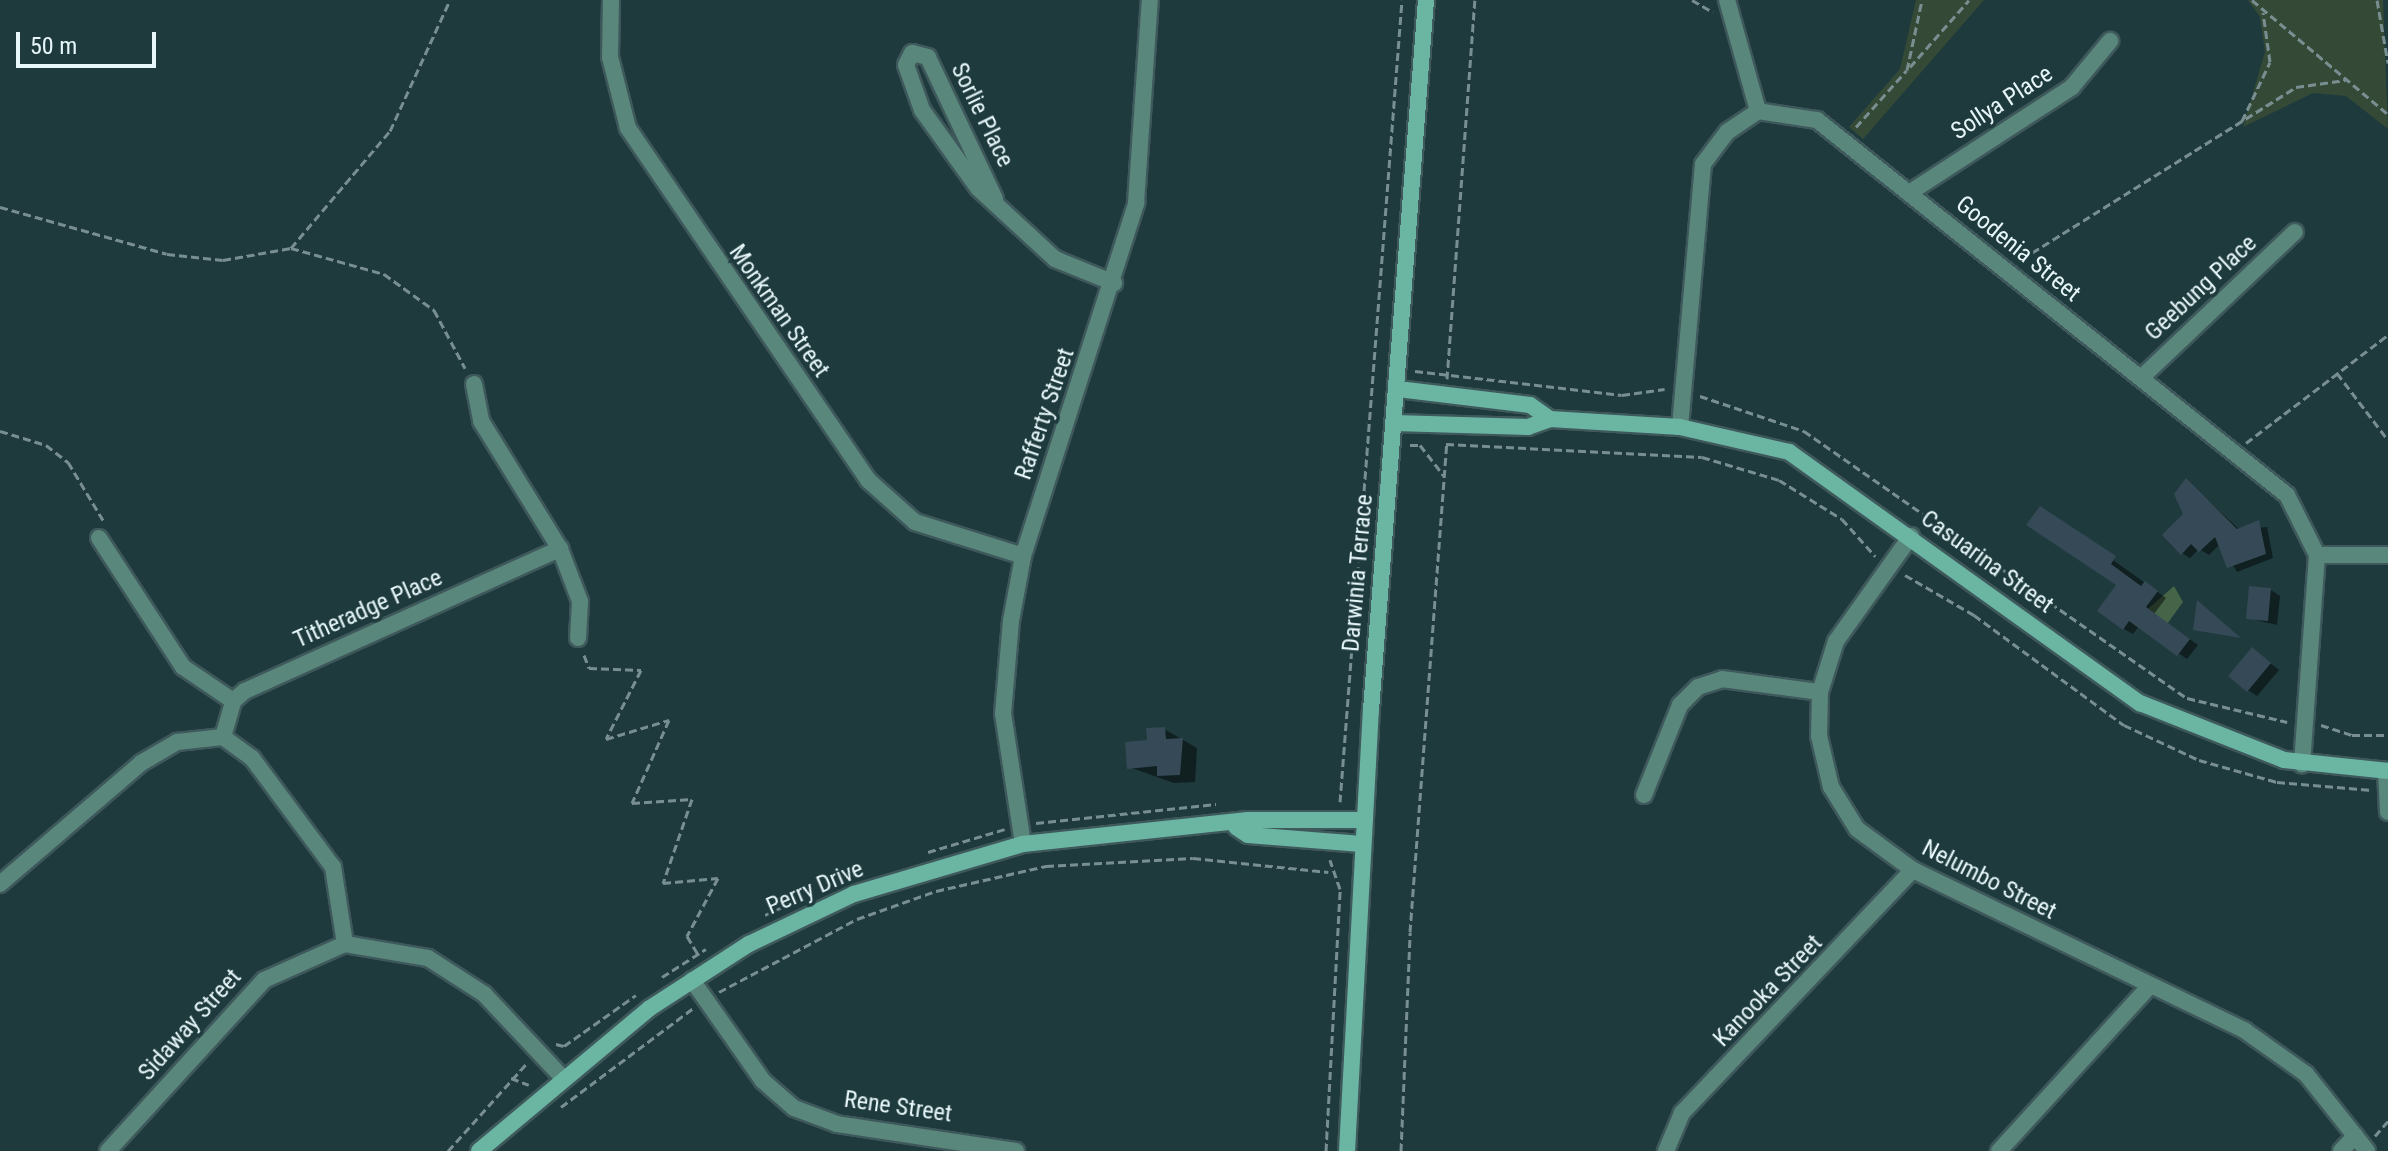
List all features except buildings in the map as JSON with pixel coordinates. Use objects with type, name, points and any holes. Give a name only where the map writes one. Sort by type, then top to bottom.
[{"type":"street","name":"Monkman Street","points":[[611,0],[610,57],[628,128],[868,480],[915,522],[1023,556]]},
{"type":"street","name":"Rafferty Street","points":[[1023,844],[1003,714],[1023,556],[1114,283],[1144,144],[1150,0]]},
{"type":"street","name":"Darwinia Terrace","points":[[1347,1151],[1363,820],[1426,0]]},
{"type":"street","points":[[1680,427],[1703,164],[1727,132],[1758,111],[1727,0]]},
{"type":"street","name":"Sollya Place","points":[[1909,193],[2072,87],[2110,41]]},
{"type":"street","name":"Sorlie Place","points":[[995,199],[928,57],[912,53],[906,65],[922,110],[961,169],[1055,259],[1114,283]]},
{"type":"street","name":"Goodenia Street","points":[[1758,111],[1817,120],[1843,140],[2287,495],[2317,555]]},
{"type":"street","name":"Geebung Place","points":[[2141,378],[2295,232]]},
{"type":"street","points":[[474,384],[481,421],[560,549],[580,601],[578,638]]},
{"type":"street","name":"Casuarina Street","points":[[1398,389],[1530,405],[1550,419]]},
{"type":"street","name":"Casuarina Street","points":[[1395,423],[1528,427],[1550,419],[1680,427],[1789,452],[1911,536],[2140,703],[2219,739],[2302,764],[2387,771]]},
{"type":"street","name":"Nelumbo Street","points":[[1911,536],[1836,641],[1820,692],[1819,736],[1831,787],[1857,829],[1913,870],[2148,988],[2244,1030],[2306,1074],[2367,1151]]},
{"type":"street","points":[[99,538],[183,667],[233,701],[223,737]]},
{"type":"street","name":"Titheradge Place","points":[[233,701],[560,549]]},
{"type":"street","points":[[2302,764],[2317,555],[2388,555]]},
{"type":"street","points":[[1644,795],[1674,716],[1698,687],[1722,679],[1820,692]]},
{"type":"street","points":[[0,884],[141,763],[177,742],[223,737],[252,758],[333,867],[345,944],[428,958],[484,994],[529,1056],[561,1076]]},
{"type":"street","points":[[2387,771],[2388,812]]},
{"type":"street","name":"Perry Drive","points":[[479,1151],[561,1076],[692,980],[854,894],[1023,844],[1184,825],[1236,827],[1363,820]]},
{"type":"street","name":"Perry Drive","points":[[1236,827],[1248,835],[1362,844]]},
{"type":"street","name":"Kanooka Street","points":[[1666,1151],[1682,1113],[1913,870]]},
{"type":"street","name":"Sidaway Street","points":[[108,1151],[264,980],[345,944]]},
{"type":"street","name":"Rene Street","points":[[692,980],[763,1081],[794,1108],[837,1124],[1016,1151]]},
{"type":"street","points":[[1999,1151],[2148,988]]},
{"type":"street","points":[[2341,1151],[2355,1136]]},
{"type":"path","points":[[291,248],[390,131],[450,0]]},
{"type":"path","points":[[1337,820],[1370,445],[1402,0]]},
{"type":"path","points":[[1457,396],[1445,375],[1475,0]]},
{"type":"path","points":[[1907,70],[1922,0]]},
{"type":"path","points":[[1843,140],[1969,0]]},
{"type":"path","points":[[2252,0],[2388,114]]},
{"type":"path","points":[[2377,0],[2380,37],[2388,63]]},
{"type":"path","points":[[2239,124],[2270,62],[2263,11]]},
{"type":"path","points":[[2380,37],[2388,49]]},
{"type":"path","points":[[2005,270],[2296,87],[2346,80]]},
{"type":"path","points":[[0,207],[167,254],[223,260],[291,248],[384,274],[434,310],[474,384]]},
{"type":"path","points":[[2234,452],[2388,335]]},
{"type":"path","points":[[2337,373],[2388,440]]},
{"type":"path","points":[[1401,1151],[1446,444],[1455,425]]},
{"type":"path","points":[[0,431],[46,445],[68,462],[98,504],[99,538]]},
{"type":"path","points":[[1446,444],[1702,457],[1779,480],[1842,519],[1889,566],[1974,615],[2124,725],[2199,760],[2277,782],[2386,791]]},
{"type":"path","points":[[1370,445],[1420,445],[1444,476]]},
{"type":"path","points":[[578,638],[589,668],[641,670],[606,739],[669,720],[632,803],[692,799],[663,883],[718,878],[687,936],[692,944]]},
{"type":"path","points":[[1324,803],[1340,803]]},
{"type":"path","points":[[918,856],[1021,825],[1229,804]]},
{"type":"path","points":[[1326,1151],[1340,889],[1328,872],[1333,842]]},
{"type":"path","points":[[557,1110],[706,1000],[857,919],[936,891],[1046,866],[1193,858],[1328,872]]},
{"type":"path","points":[[759,918],[821,889]]},
{"type":"path","points":[[655,982],[710,947]]},
{"type":"path","points":[[448,1151],[529,1056],[550,1043],[564,1046],[644,989]]},
{"type":"green space","points":[[1916,0],[1984,0],[1863,139],[1849,127],[1900,69]]},
{"type":"green space","points":[[2248,0],[2383,0],[2388,129],[2346,96],[2313,93],[2243,127],[2265,52],[2260,17]]},
{"type":"green space","points":[[2174,586],[2183,602],[2165,627],[2148,609]]}]
